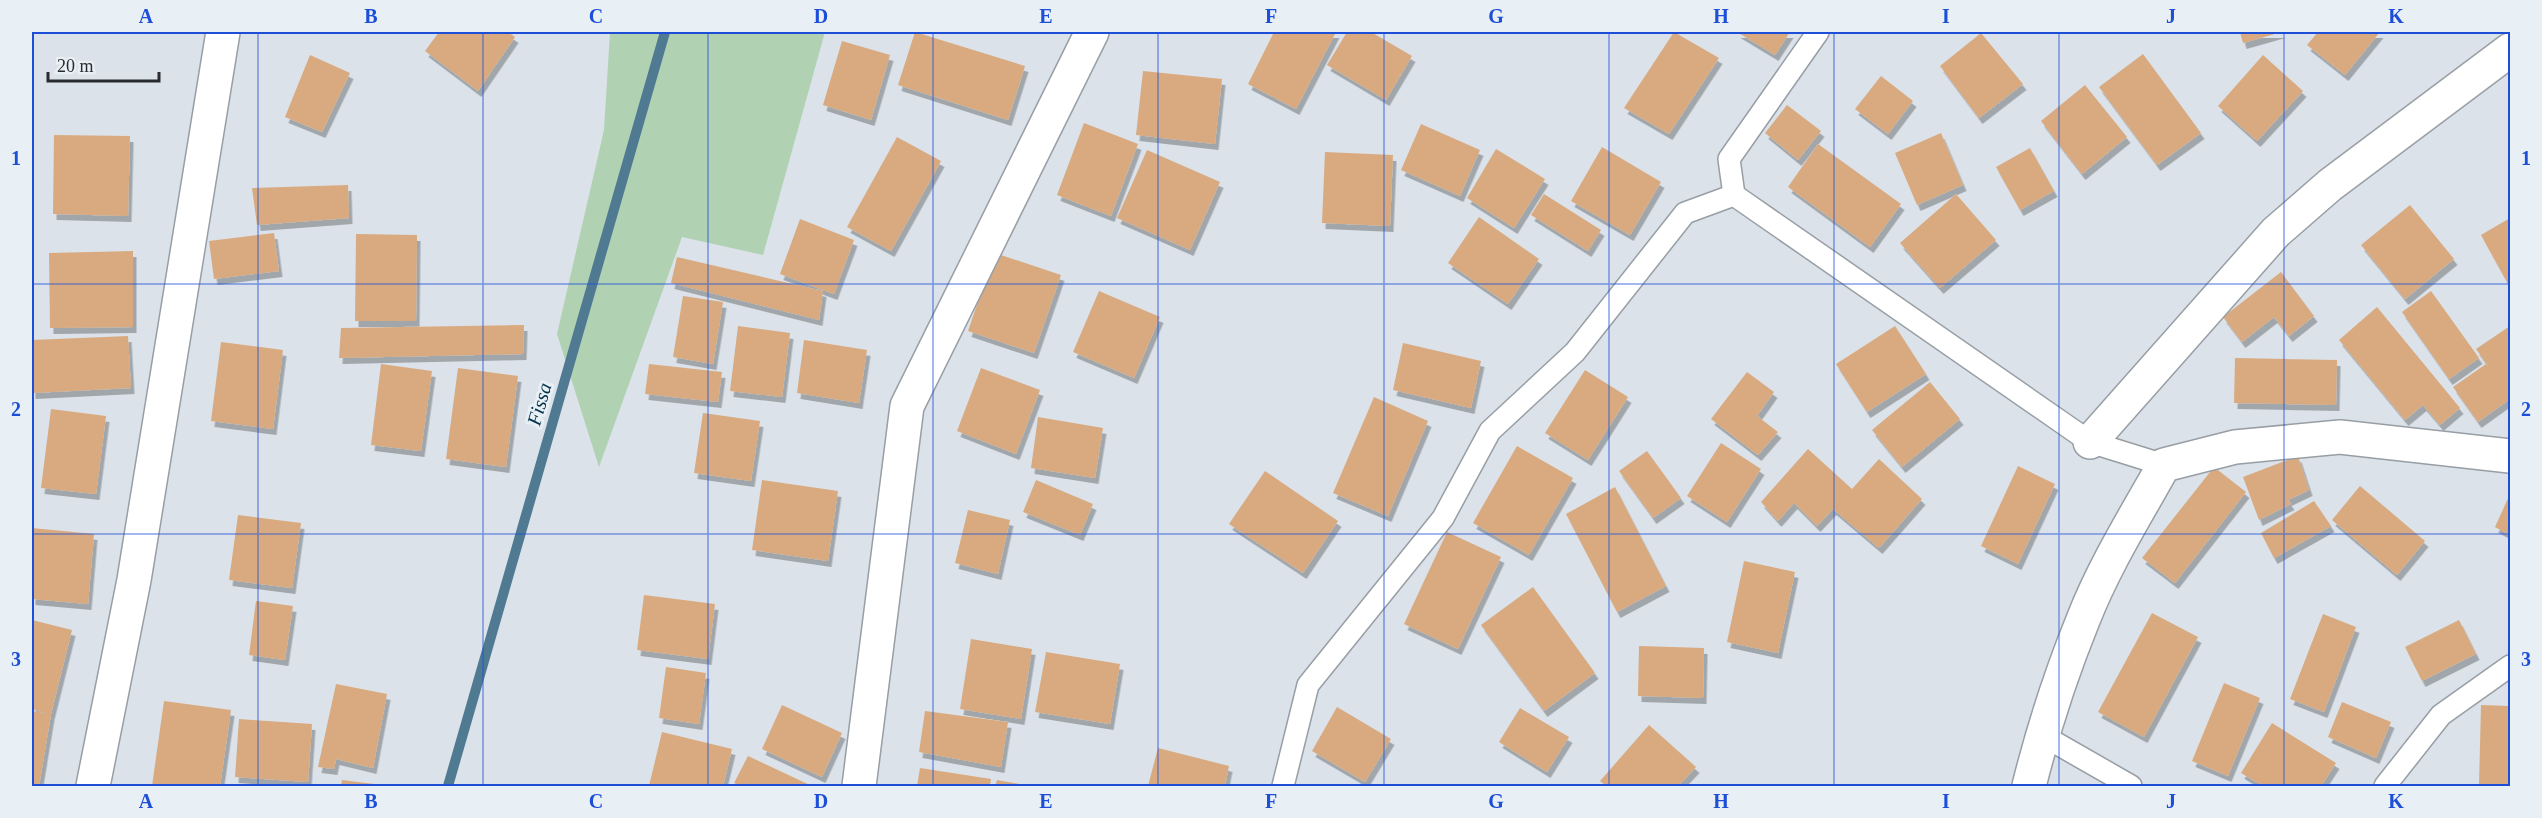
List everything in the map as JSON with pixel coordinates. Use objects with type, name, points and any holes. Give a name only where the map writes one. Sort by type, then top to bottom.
[{"type":"street","points":[[93,786],[134,580],[223,32]]},
{"type":"street","points":[[859,786],[907,406],[1092,32]]},
{"type":"street","points":[[2090,442],[2276,232],[2330,185],[2511,50]]},
{"type":"street","points":[[2029,786],[2042,735],[2083,619],[2126,532],[2164,465],[2235,447],[2340,437],[2511,456]]},
{"type":"lane","points":[[1818,32],[1729,159],[1734,195],[2090,442],[2164,465]]},
{"type":"lane","points":[[1283,786],[1308,685],[1443,518],[1490,431],[1575,352],[1685,213],[1734,195]]},
{"type":"lane","points":[[2385,786],[2442,715],[2511,666]]},
{"type":"lane","points":[[2042,735],[2131,786]]},
{"type":"green space","points":[[610,32],[825,32],[763,255],[682,237],[599,467],[557,334],[604,130]]},
{"type":"building","points":[[439,32],[508,32],[515,37],[478,91],[425,51]]},
{"type":"building","points":[[915,32],[1025,66],[1008,120],[898,85]]},
{"type":"building","points":[[1274,32],[1336,32],[1296,109],[1248,84]]},
{"type":"building","points":[[1347,32],[1371,32],[1412,56],[1386,100],[1327,65]]},
{"type":"building","points":[[1674,32],[1719,58],[1669,134],[1624,108]]},
{"type":"building","points":[[1737,32],[1790,32],[1775,55]]},
{"type":"building","points":[[2240,32],[2282,32],[2243,43]]},
{"type":"building","points":[[2318,32],[2380,32],[2345,75],[2307,45]]},
{"type":"building","points":[[1981,33],[2023,84],[1979,118],[1940,66]]},
{"type":"building","points":[[842,41],[890,55],[871,120],[823,105]]},
{"type":"building","points":[[2143,54],[2201,133],[2157,165],[2099,87]]},
{"type":"building","points":[[310,55],[350,73],[322,132],[285,117]]},
{"type":"building","points":[[2263,55],[2303,91],[2257,141],[2218,106]]},
{"type":"building","points":[[1143,71],[1222,79],[1215,144],[1136,135]]},
{"type":"building","points":[[1881,76],[1913,101],[1888,134],[1855,109]]},
{"type":"building","points":[[2085,85],[2127,137],[2082,174],[2041,121]]},
{"type":"building","points":[[1787,105],[1821,131],[1798,160],[1765,133]]},
{"type":"building","points":[[1084,123],[1138,144],[1111,216],[1057,195]]},
{"type":"building","points":[[1421,124],[1480,150],[1460,196],[1401,170]]},
{"type":"building","points":[[1941,133],[1963,185],[1917,205],[1895,153]]},
{"type":"building","points":[[54,135],[130,136],[128,216],[53,214]]},
{"type":"building","points":[[897,137],[941,161],[891,251],[847,227]]},
{"type":"building","points":[[1818,144],[1901,204],[1870,247],[1788,187]]},
{"type":"building","points":[[1602,147],[1661,182],[1630,235],[1571,201]]},
{"type":"building","points":[[2030,148],[2054,191],[2020,210],[1996,167]]},
{"type":"building","points":[[1496,149],[1545,179],[1514,228],[1467,198]]},
{"type":"building","points":[[1147,150],[1220,182],[1190,250],[1117,218]]},
{"type":"building","points":[[1325,152],[1393,155],[1390,226],[1322,223]]},
{"type":"building","points":[[348,185],[349,218],[257,225],[252,188]]},
{"type":"building","points":[[1544,194],[1601,230],[1588,251],[1531,215]]},
{"type":"building","points":[[1956,194],[1996,240],[1940,288],[1900,243]]},
{"type":"building","points":[[2410,205],[2454,259],[2405,299],[2361,245]]},
{"type":"building","points":[[1479,217],[1539,259],[1508,304],[1448,263]]},
{"type":"building","points":[[2510,218],[2510,283],[2508,284],[2481,235]]},
{"type":"building","points":[[800,219],[854,240],[834,294],[780,274]]},
{"type":"building","points":[[274,233],[279,271],[214,279],[209,241]]},
{"type":"building","points":[[356,234],[417,235],[416,321],[355,321]]},
{"type":"building","points":[[133,251],[133,327],[50,328],[49,253]]},
{"type":"building","points":[[995,253],[1061,275],[1034,353],[968,331]]},
{"type":"building","points":[[677,257],[823,291],[819,320],[671,283]]},
{"type":"building","points":[[2281,272],[2314,316],[2289,336],[2274,317],[2242,342],[2223,317]]},
{"type":"building","points":[[1099,291],[1160,317],[1134,378],[1073,352]]},
{"type":"building","points":[[2431,291],[2479,358],[2449,379],[2402,312]]},
{"type":"building","points":[[683,296],[723,302],[713,364],[673,357]]},
{"type":"building","points":[[2377,307],[2460,408],[2440,425],[2423,405],[2405,420],[2339,340]]},
{"type":"building","points":[[524,325],[523,354],[339,358],[341,328]]},
{"type":"building","points":[[738,326],[790,333],[782,397],[730,391]]},
{"type":"building","points":[[1895,326],[1926,374],[1867,412],[1836,364]]},
{"type":"building","points":[[2510,326],[2510,399],[2478,422],[2453,387],[2486,364],[2491,370],[2476,349]]},
{"type":"building","points":[[128,336],[131,388],[32,393],[32,340]]},
{"type":"building","points":[[804,340],[867,350],[859,403],[797,393]]},
{"type":"building","points":[[221,342],[283,350],[273,429],[211,421]]},
{"type":"building","points":[[1403,343],[1481,361],[1471,408],[1393,390]]},
{"type":"building","points":[[2235,358],[2337,360],[2336,405],[2234,403]]},
{"type":"building","points":[[381,364],[432,371],[421,451],[371,445]]},
{"type":"building","points":[[649,364],[722,372],[718,402],[645,394]]},
{"type":"building","points":[[458,368],[518,376],[506,467],[446,459]]},
{"type":"building","points":[[981,368],[1040,390],[1016,454],[957,431]]},
{"type":"building","points":[[1585,370],[1628,397],[1588,460],[1545,433]]},
{"type":"building","points":[[1747,372],[1774,392],[1757,416],[1778,432],[1758,455],[1711,419]]},
{"type":"building","points":[[1930,382],[1960,419],[1902,467],[1872,430]]},
{"type":"building","points":[[1374,397],[1428,421],[1388,516],[1333,493]]},
{"type":"building","points":[[51,409],[106,416],[96,494],[41,488]]},
{"type":"building","points":[[703,413],[760,421],[751,481],[694,473]]},
{"type":"building","points":[[1038,417],[1103,428],[1095,478],[1031,468]]},
{"type":"building","points":[[1721,443],[1761,469],[1727,522],[1687,496]]},
{"type":"building","points":[[1517,446],[1573,478],[1529,555],[1473,523]]},
{"type":"building","points":[[1808,449],[1852,489],[1879,459],[1922,499],[1879,548],[1833,509],[1817,526],[1794,503],[1778,521],[1761,502]]},
{"type":"building","points":[[1647,451],[1681,498],[1653,518],[1619,471]]},
{"type":"building","points":[[2298,456],[2309,490],[2288,500],[2291,504],[2259,520],[2243,477]]},
{"type":"building","points":[[2018,466],[2055,484],[2018,564],[1981,546]]},
{"type":"building","points":[[2214,467],[2246,492],[2175,583],[2142,558]]},
{"type":"building","points":[[1265,471],[1338,521],[1303,573],[1229,524]]},
{"type":"building","points":[[762,480],[838,491],[828,561],[752,550]]},
{"type":"building","points":[[1036,480],[1093,504],[1080,535],[1023,512]]},
{"type":"building","points":[[2360,486],[2425,541],[2397,575],[2332,520]]},
{"type":"building","points":[[1615,487],[1666,586],[1617,612],[1566,514]]},
{"type":"building","points":[[2510,494],[2510,535],[2495,527]]},
{"type":"building","points":[[2314,501],[2331,526],[2274,558],[2261,533]]},
{"type":"building","points":[[968,510],[1010,520],[998,574],[955,563]]},
{"type":"building","points":[[238,515],[301,523],[292,588],[229,580]]},
{"type":"building","points":[[32,528],[94,534],[88,604],[32,599]]},
{"type":"building","points":[[1447,532],[1501,557],[1458,649],[1404,624]]},
{"type":"building","points":[[1744,561],[1795,572],[1778,653],[1727,642]]},
{"type":"building","points":[[1533,587],[1595,673],[1544,711],[1481,625]]},
{"type":"building","points":[[644,595],[715,604],[708,659],[637,650]]},
{"type":"building","points":[[256,601],[293,606],[285,660],[249,655]]},
{"type":"building","points":[[2152,613],[2198,637],[2144,737],[2098,712]]},
{"type":"building","points":[[2323,614],[2356,627],[2324,712],[2290,699]]},
{"type":"building","points":[[32,620],[72,630],[51,714],[39,786],[32,786],[32,711],[48,714],[32,709]]},
{"type":"building","points":[[2459,620],[2476,654],[2422,681],[2405,647]]},
{"type":"building","points":[[971,639],[1032,649],[1021,719],[960,709]]},
{"type":"building","points":[[1639,646],[1704,648],[1703,698],[1638,696]]},
{"type":"building","points":[[1046,652],[1120,664],[1110,724],[1035,712]]},
{"type":"building","points":[[666,667],[706,673],[699,724],[659,718]]},
{"type":"building","points":[[2224,683],[2260,698],[2228,776],[2192,761]]},
{"type":"building","points":[[336,684],[387,694],[373,768],[336,759],[334,769],[318,767]]},
{"type":"building","points":[[164,701],[231,710],[220,786],[152,786]]},
{"type":"building","points":[[2342,702],[2391,722],[2376,758],[2328,737]]},
{"type":"building","points":[[782,705],[842,733],[822,777],[762,749]]},
{"type":"building","points":[[2481,705],[2510,706],[2510,786],[2479,786]]},
{"type":"building","points":[[1337,707],[1391,739],[1365,782],[1312,751]]},
{"type":"building","points":[[1520,708],[1569,737],[1547,772],[1499,742]]},
{"type":"building","points":[[925,711],[1008,722],[1001,767],[919,752]]},
{"type":"building","points":[[239,719],[312,724],[308,782],[235,777]]},
{"type":"building","points":[[2272,723],[2336,763],[2321,786],[2263,786],[2241,773]]},
{"type":"building","points":[[1649,725],[1696,767],[1678,786],[1606,786],[1600,781]]},
{"type":"building","points":[[662,732],[732,749],[723,786],[649,786]]},
{"type":"building","points":[[1158,748],[1229,766],[1225,786],[1148,786]]},
{"type":"building","points":[[748,756],[812,786],[741,786],[734,783]]},
{"type":"building","points":[[920,768],[991,779],[990,786],[917,786]]},
{"type":"building","points":[[342,780],[374,784],[374,786],[341,786]]},
{"type":"building","points":[[997,780],[1025,785],[1025,786],[995,786]]},
{"type":"waterway","name":"Fissa","points":[[448,786],[665,32]]}]
